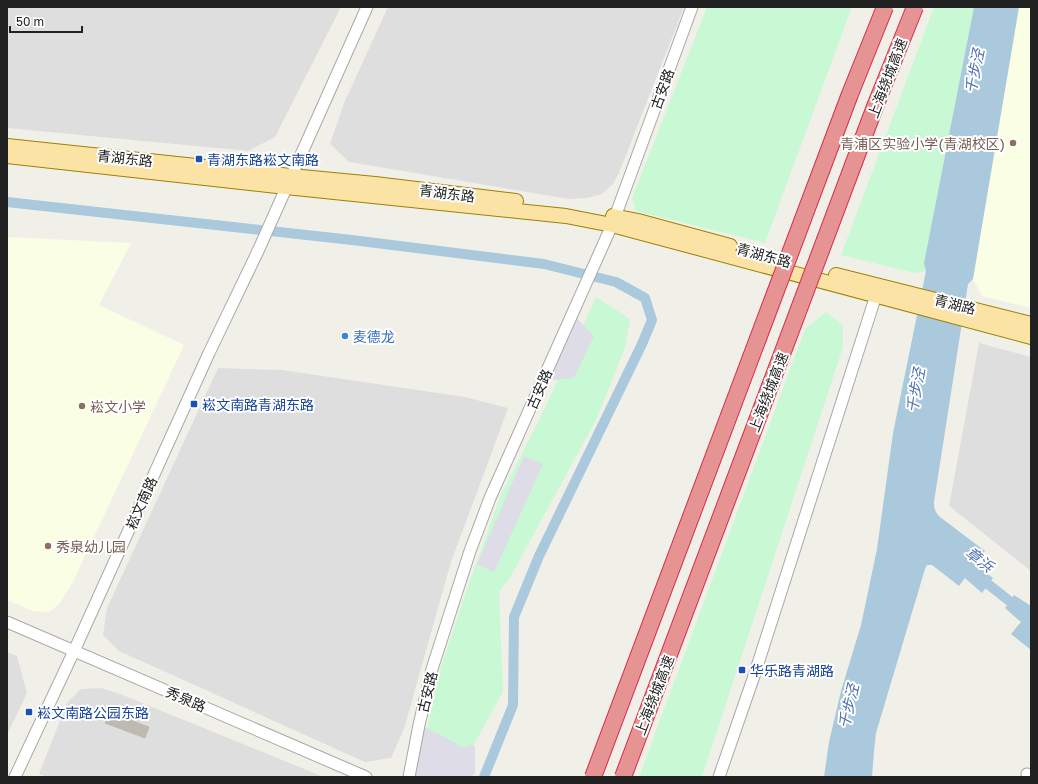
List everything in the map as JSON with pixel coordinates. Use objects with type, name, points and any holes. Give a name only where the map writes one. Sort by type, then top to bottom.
[{"type":"highway","name":"上海绕城高速","points":[[593,777],[850,94],[885,7]]},
{"type":"highway","name":"上海绕城高速","points":[[623,777],[876,104],[915,7]]},
{"type":"main road","name":"青湖东路","points":[[7,146],[614,221],[877,290]]},
{"type":"main road","name":"青湖东路","points":[[7,156],[288,181]]},
{"type":"main road","name":"青湖路","points":[[877,290],[925,297],[1031,337]]},
{"type":"main road","points":[[877,290],[908,304],[966,313]]},
{"type":"main road","name":"青湖路","points":[[966,313],[1031,324]]},
{"type":"street","name":"崧文南路","points":[[15,777],[74,651],[209,353],[258,251],[367,7]]},
{"type":"street","name":"古安路","points":[[409,777],[432,669],[470,551],[490,498],[614,221],[692,7]]},
{"type":"street","points":[[719,777],[754,676],[877,290]]},
{"type":"street","name":"秀泉路","points":[[7,622],[366,777]]},
{"type":"shaded area","points":[[7,7],[341,7],[275,137],[248,151],[7,128]]},
{"type":"shaded area","points":[[388,7],[684,7],[619,173],[613,184],[602,194],[587,198],[569,199],[349,162],[330,144],[344,103]]},
{"type":"shaded area","name":"青浦区实验小学(青湖校区)","points":[[1019,7],[1031,7],[1031,308],[982,296],[973,279]]},
{"type":"shaded area","name":"崧文小学","points":[[7,237],[131,243],[99,305],[184,345],[72,584],[59,604],[49,612],[33,611],[7,600]]},
{"type":"shaded area","points":[[573,314],[594,336],[574,378],[543,381]]},
{"type":"shaded area","points":[[979,343],[1031,357],[1031,571],[949,506]]},
{"type":"shaded area","points":[[218,368],[282,370],[465,397],[508,408],[451,562],[404,729],[391,758],[365,762],[119,651],[103,635],[107,608]]},
{"type":"shaded area","points":[[524,456],[543,464],[494,572],[477,564]]},
{"type":"shaded area","points":[[7,652],[17,656],[27,693],[7,735]]},
{"type":"shaded area","points":[[101,688],[120,694],[324,777],[48,777],[39,774],[67,703],[81,689]]},
{"type":"shaded area","points":[[419,725],[464,748],[472,744],[475,747],[475,774],[468,777],[409,777]]},
{"type":"green space","points":[[707,7],[852,7],[765,243],[636,211],[632,198]]},
{"type":"green space","points":[[934,7],[974,7],[924,263],[926,271],[914,273],[841,255]]},
{"type":"green space","points":[[596,297],[630,319],[625,348],[596,420],[511,576],[499,592],[503,692],[468,755],[470,777],[417,777],[438,676],[500,497],[543,412]]},
{"type":"green space","points":[[826,312],[843,325],[843,347],[702,777],[639,777],[805,329]]},
{"type":"water","name":"千步泾","points":[[974,7],[1019,7],[973,279],[968,284],[934,504],[936,512],[940,517],[985,551],[975,564],[993,578],[982,593],[965,578],[959,586],[932,565],[927,565],[876,733],[872,777],[824,777],[829,742],[841,691],[861,625],[877,549],[893,433],[926,271],[924,263]]},
{"type":"water","points":[[1014,595],[1031,606],[1031,650],[1011,634],[1021,622],[1005,608]]},
{"type":"building","points":[[125,710],[136,714],[133,721],[149,727],[145,738],[105,723],[109,712],[122,717]]},
{"type":"waterway","points":[[7,202],[352,240],[544,264],[616,282],[645,298],[652,320],[642,344],[539,556],[514,617],[513,705],[484,777]]},
{"type":"waterway","name":"章浜","points":[[979,577],[1031,618]]},
{"type":"place","name":"青浦区实验小学(青湖校区)","points":[[1013,143]]},
{"type":"place","name":"青湖东路崧文南路","points":[[199,159]]},
{"type":"place","name":"麦德龙","points":[[345,336]]},
{"type":"place","name":"崧文南路青湖东路","points":[[194,404]]},
{"type":"place","name":"崧文小学","points":[[82,406]]},
{"type":"place","name":"秀泉幼儿园","points":[[48,546]]},
{"type":"place","name":"华乐路青湖路","points":[[742,670]]},
{"type":"place","name":"崧文南路公园东路","points":[[29,712]]}]
